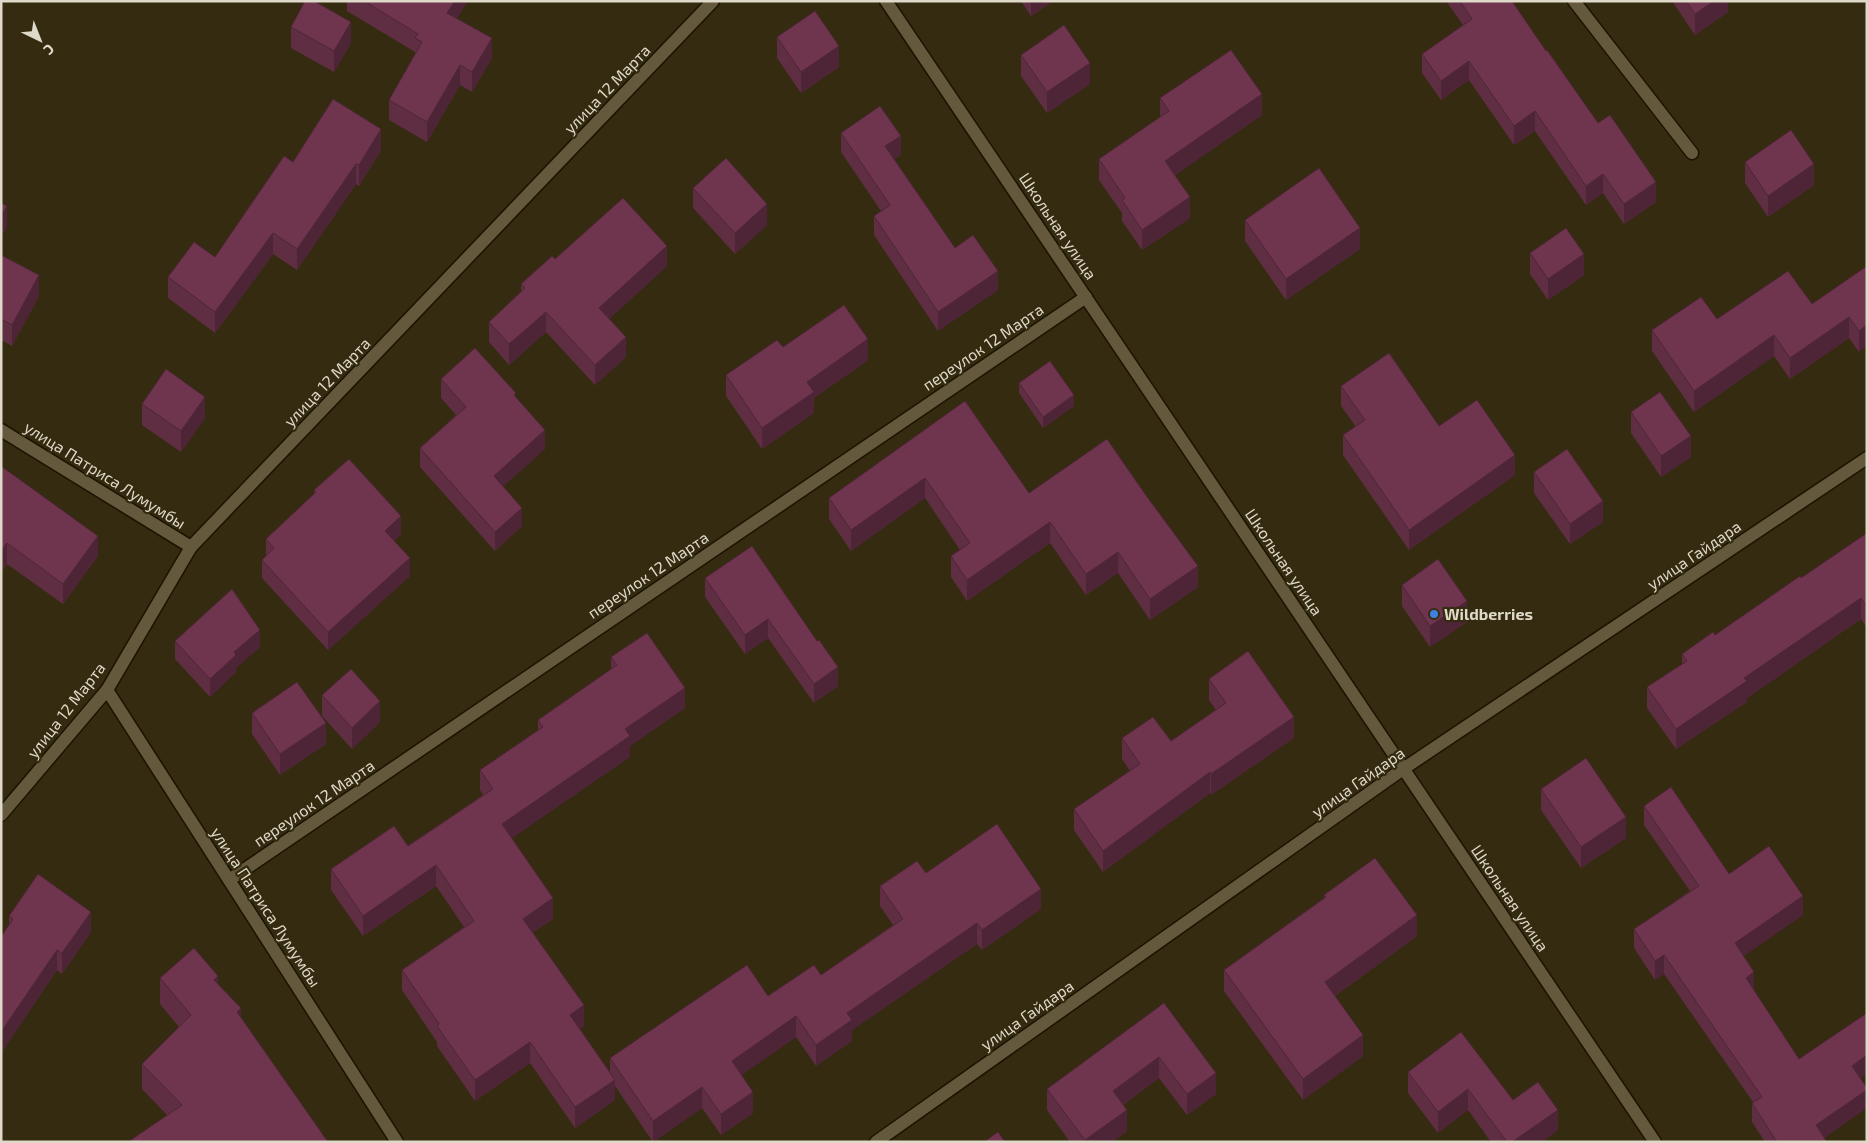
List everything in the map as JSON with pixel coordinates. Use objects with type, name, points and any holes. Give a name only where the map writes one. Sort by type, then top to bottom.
[{"type":"street","name":"улица 12 Марта","points":[[1,815],[107,690],[191,547],[713,1]]},
{"type":"street","name":"Школьная улица","points":[[886,1],[1655,1142]]},
{"type":"street","points":[[1574,1],[1692,152]]},
{"type":"street","name":"переулок 12 Марта","points":[[229,880],[1086,297]]},
{"type":"street","name":"улица Патриса Лумумбы","points":[[1,430],[191,547]]},
{"type":"street","name":"улица Гайдара","points":[[876,1142],[1403,770],[1867,458]]},
{"type":"street","name":"улица Патриса Лумумбы","points":[[107,690],[397,1142]]},
{"type":"building","points":[[305,1],[314,1],[351,22],[334,51],[291,27]]},
{"type":"building","points":[[364,1],[455,1],[447,13],[492,38],[472,72],[460,65],[427,122],[389,100],[422,42],[415,38],[418,34]]},
{"type":"building","points":[[1460,1],[1512,1],[1598,123],[1610,115],[1656,182],[1624,204],[1603,174],[1586,186],[1535,111],[1514,126],[1469,61],[1441,81],[1422,54],[1472,19]]},
{"type":"building","points":[[1686,1],[1714,1],[1695,14]]},
{"type":"building","points":[[815,11],[839,46],[801,72],[777,37]]},
{"type":"building","points":[[1064,25],[1090,63],[1047,92],[1021,55]]},
{"type":"building","points":[[1231,50],[1262,94],[1165,161],[1190,197],[1142,230],[1122,200],[1125,198],[1099,159],[1169,111],[1160,98]]},
{"type":"building","points":[[333,99],[381,129],[359,165],[356,164],[297,249],[273,233],[215,312],[168,277],[194,242],[215,257],[284,156],[293,162]]},
{"type":"building","points":[[880,106],[901,136],[885,146],[955,248],[973,235],[998,271],[938,312],[874,216],[890,205],[841,133]]},
{"type":"building","points":[[1791,130],[1814,164],[1768,196],[1745,162]]},
{"type":"building","points":[[726,158],[767,204],[735,233],[693,188]]},
{"type":"building","points":[[1319,168],[1360,228],[1286,279],[1245,220]]},
{"type":"building","points":[[623,198],[667,246],[599,308],[626,337],[595,365],[546,312],[509,344],[489,322],[525,288],[521,284],[552,256],[555,259]]},
{"type":"building","points":[[1,203],[7,206],[1,216]]},
{"type":"building","points":[[1566,228],[1584,254],[1548,279],[1530,253]]},
{"type":"building","points":[[1,255],[39,275],[12,325],[1,319]]},
{"type":"building","points":[[1867,266],[1867,325],[1859,331],[1849,317],[1790,358],[1774,335],[1694,391],[1652,330],[1701,297],[1717,319],[1788,271],[1812,304]]},
{"type":"building","points":[[844,305],[868,339],[807,382],[814,392],[762,428],[726,375],[777,340],[783,347]]},
{"type":"building","points":[[475,348],[516,393],[514,395],[545,430],[494,476],[522,508],[495,532],[420,448],[466,407],[441,379]]},
{"type":"building","points":[[1389,353],[1439,426],[1477,400],[1515,455],[1409,530],[1343,435],[1365,420],[1341,386]]},
{"type":"building","points":[[1050,361],[1074,395],[1043,417],[1019,383]]},
{"type":"building","points":[[166,369],[205,397],[181,431],[142,404]]},
{"type":"building","points":[[1660,392],[1691,436],[1661,456],[1631,412]]},
{"type":"building","points":[[965,401],[1029,493],[1107,439],[1198,566],[1150,599],[1118,552],[1086,574],[1050,522],[967,580],[951,556],[970,543],[925,478],[851,530],[829,498]]},
{"type":"building","points":[[1567,449],[1603,501],[1570,524],[1534,472]]},
{"type":"building","points":[[349,459],[401,516],[385,531],[410,558],[328,632],[262,560],[274,548],[266,539],[316,492],[314,490]]},
{"type":"building","points":[[1,466],[98,536],[63,584],[7,543],[1,551]]},
{"type":"building","points":[[1867,533],[1867,607],[1861,598],[1744,678],[1747,681],[1676,729],[1647,687],[1687,661],[1682,654],[1713,632],[1715,635],[1800,576],[1801,578]]},
{"type":"building","points":[[752,546],[817,641],[819,640],[838,667],[814,684],[768,619],[745,635],[705,578]]},
{"type":"building","points":[[1438,559],[1467,601],[1430,626],[1402,585]]},
{"type":"building","points":[[232,589],[260,630],[234,652],[236,655],[210,679],[175,641]]},
{"type":"building","points":[[647,633],[685,688],[625,729],[630,736],[502,824],[553,898],[523,919],[584,1005],[570,1015],[615,1080],[575,1107],[530,1042],[475,1080],[437,1026],[439,1024],[402,970],[474,921],[436,865],[363,916],[331,869],[394,826],[408,846],[493,789],[480,770],[543,727],[538,720],[617,665],[611,657]]},
{"type":"building","points":[[1248,651],[1294,717],[1211,774],[1210,772],[1103,851],[1074,809],[1140,764],[1122,738],[1153,717],[1171,741],[1226,703],[1209,679]]},
{"type":"building","points":[[351,669],[380,701],[352,728],[322,695]]},
{"type":"building","points":[[297,682],[326,723],[280,754],[252,713]]},
{"type":"building","points":[[1586,758],[1626,817],[1581,847],[1541,789]]},
{"type":"building","points":[[1671,787],[1729,874],[1769,846],[1803,896],[1735,943],[1754,972],[1746,978],[1799,1059],[1867,1013],[1867,1055],[1852,1066],[1867,1090],[1816,1125],[1827,1142],[1777,1142],[1752,1103],[1762,1097],[1664,955],[1655,961],[1634,929],[1699,886],[1644,806]]},
{"type":"building","points":[[997,824],[1041,889],[982,930],[977,923],[847,1013],[852,1020],[816,1045],[796,1016],[732,1061],[753,1092],[721,1114],[702,1087],[653,1121],[610,1058],[747,965],[768,996],[814,965],[821,975],[903,919],[880,886],[917,861],[926,873]]},
{"type":"building","points":[[1375,858],[1417,915],[1325,982],[1363,1035],[1303,1079],[1224,970],[1326,897],[1324,895]]},
{"type":"building","points":[[38,874],[91,912],[62,953],[57,950],[1,1032],[1,937],[13,919],[9,916]]},
{"type":"building","points":[[194,948],[218,976],[214,980],[241,1008],[237,1012],[328,1142],[128,1142],[182,1105],[142,1064],[191,1015],[160,978]]},
{"type":"building","points":[[1164,1003],[1216,1073],[1187,1094],[1159,1057],[1113,1091],[1127,1110],[1085,1140],[1047,1089]]},
{"type":"building","points":[[1461,1032],[1513,1100],[1538,1082],[1558,1110],[1512,1142],[1507,1142],[1468,1089],[1438,1112],[1408,1072]]},
{"type":"building","points":[[998,1132],[1005,1142],[984,1142]]},
{"type":"place","name":"Wildberries","points":[[1434,614]]}]
